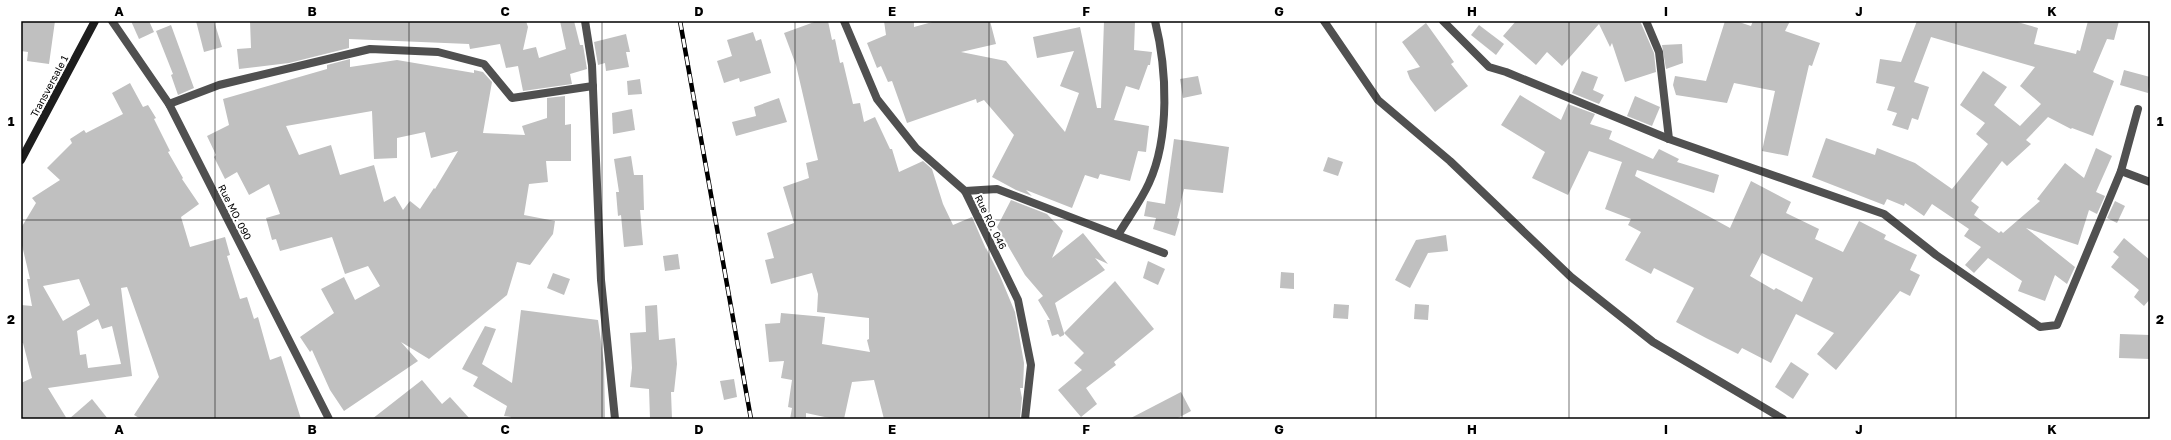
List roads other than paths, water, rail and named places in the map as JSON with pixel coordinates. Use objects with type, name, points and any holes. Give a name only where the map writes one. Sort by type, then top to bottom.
[{"type":"main road","name":"Transversale 1","points":[[21,160],[95,21]]},
{"type":"street","name":"Rue MO. 090","points":[[112,21],[169,104],[329,419]]},
{"type":"street","points":[[585,21],[592,65],[601,280],[615,419]]},
{"type":"street","name":"Rue RO. 046","points":[[844,21],[877,99],[916,148],[965,191],[1018,300],[1031,365],[1025,419]]},
{"type":"street","points":[[1118,235],[1150,183],[1162,139],[1164,70],[1155,21]]},
{"type":"street","points":[[1324,21],[1378,100],[1450,161],[1571,277],[1653,342],[1783,419]]},
{"type":"street","points":[[1443,21],[1489,67],[1506,72],[1669,139],[1884,214],[1936,255],[2040,327],[2057,325],[2121,171],[2138,109]]},
{"type":"street","points":[[1646,21],[1659,52],[1669,139]]},
{"type":"street","points":[[169,104],[219,85],[370,49],[438,52],[484,64],[512,98],[593,86]]},
{"type":"street","points":[[2121,171],[2150,182]]},
{"type":"street","points":[[965,191],[997,189],[1164,253]]},
{"type":"railway","points":[[680,21],[751,419]]}]
